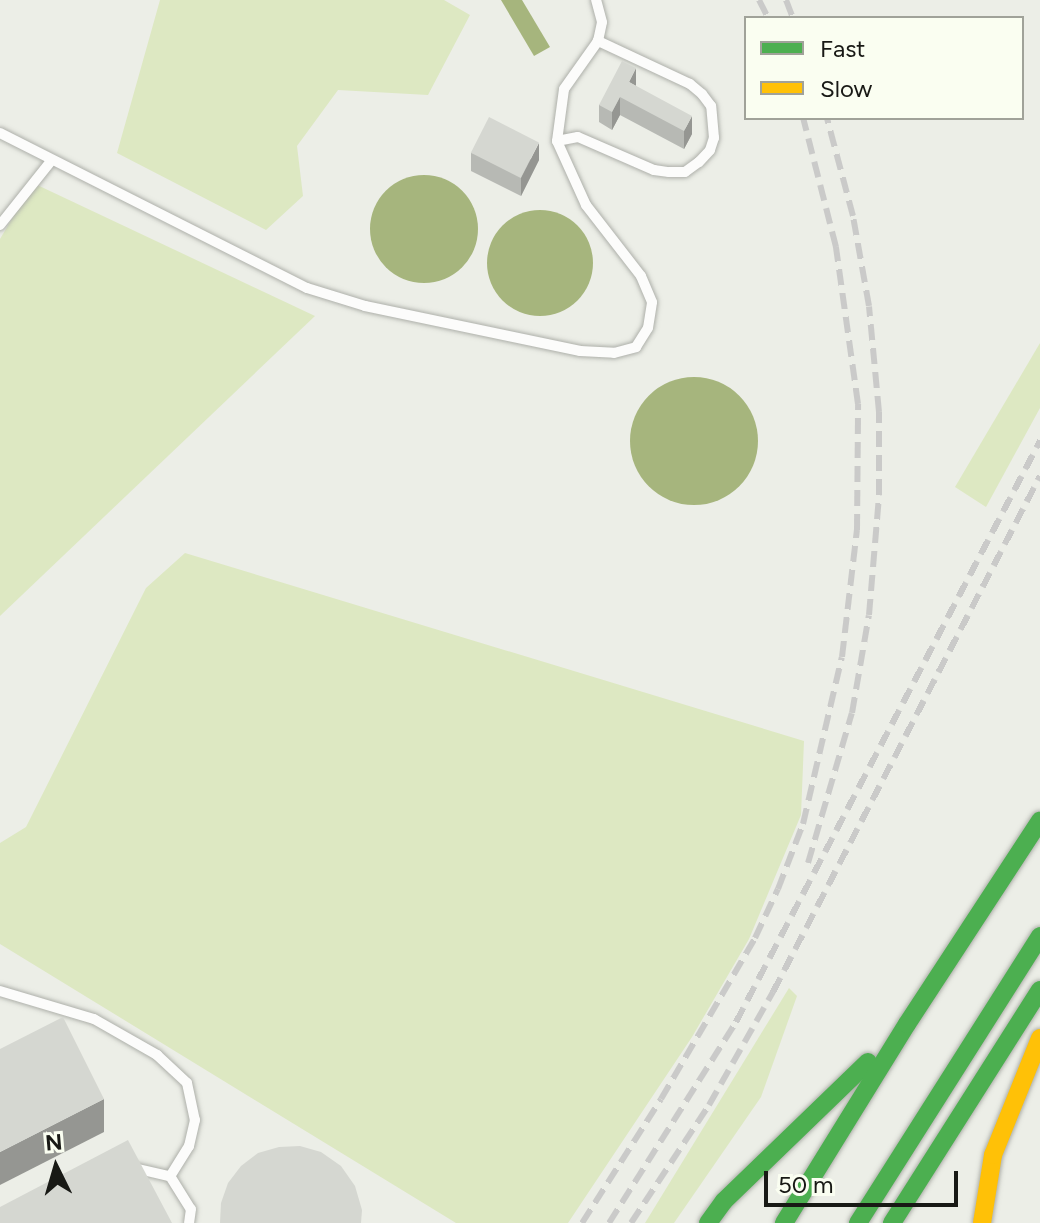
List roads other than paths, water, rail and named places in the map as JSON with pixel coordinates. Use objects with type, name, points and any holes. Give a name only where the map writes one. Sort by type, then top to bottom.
[{"type":"highway","points":[[784,1223],[907,1024],[1040,821]]},
{"type":"highway","points":[[858,1223],[1040,936]]},
{"type":"highway","points":[[892,1223],[1040,990]]},
{"type":"highway","points":[[708,1223],[724,1201],[907,1024]]},
{"type":"highway","points":[[982,1223],[997,1145],[1040,1038]]},
{"type":"lane","points":[[0,133],[307,288],[365,306],[580,351],[614,353],[636,347],[648,328],[652,302],[641,276],[586,205],[557,141],[564,89],[598,41],[602,22],[596,0]]},
{"type":"lane","points":[[557,141],[578,137],[654,170],[669,172],[685,172],[710,150],[714,120],[711,106],[702,94],[690,84],[598,41]]},
{"type":"lane","points":[[0,225],[51,161]]},
{"type":"lane","points":[[0,991],[94,1019],[157,1055],[187,1083],[195,1120],[189,1146],[170,1176]]},
{"type":"lane","points":[[122,1165],[170,1176],[191,1209],[189,1223]]},
{"type":"railway","points":[[759,0],[767,16]]},
{"type":"railway","points":[[786,0],[792,16]]},
{"type":"railway","points":[[582,1223],[661,1099],[755,938],[778,889],[803,824],[842,657],[857,530],[858,404],[836,247],[804,120]]},
{"type":"railway","points":[[808,863],[852,713],[869,615],[879,495],[879,412],[869,306],[853,216],[828,120]]},
{"type":"railway","points":[[609,1223],[736,1022],[1040,441]]},
{"type":"railway","points":[[631,1223],[709,1105],[773,992],[1040,476]]}]
